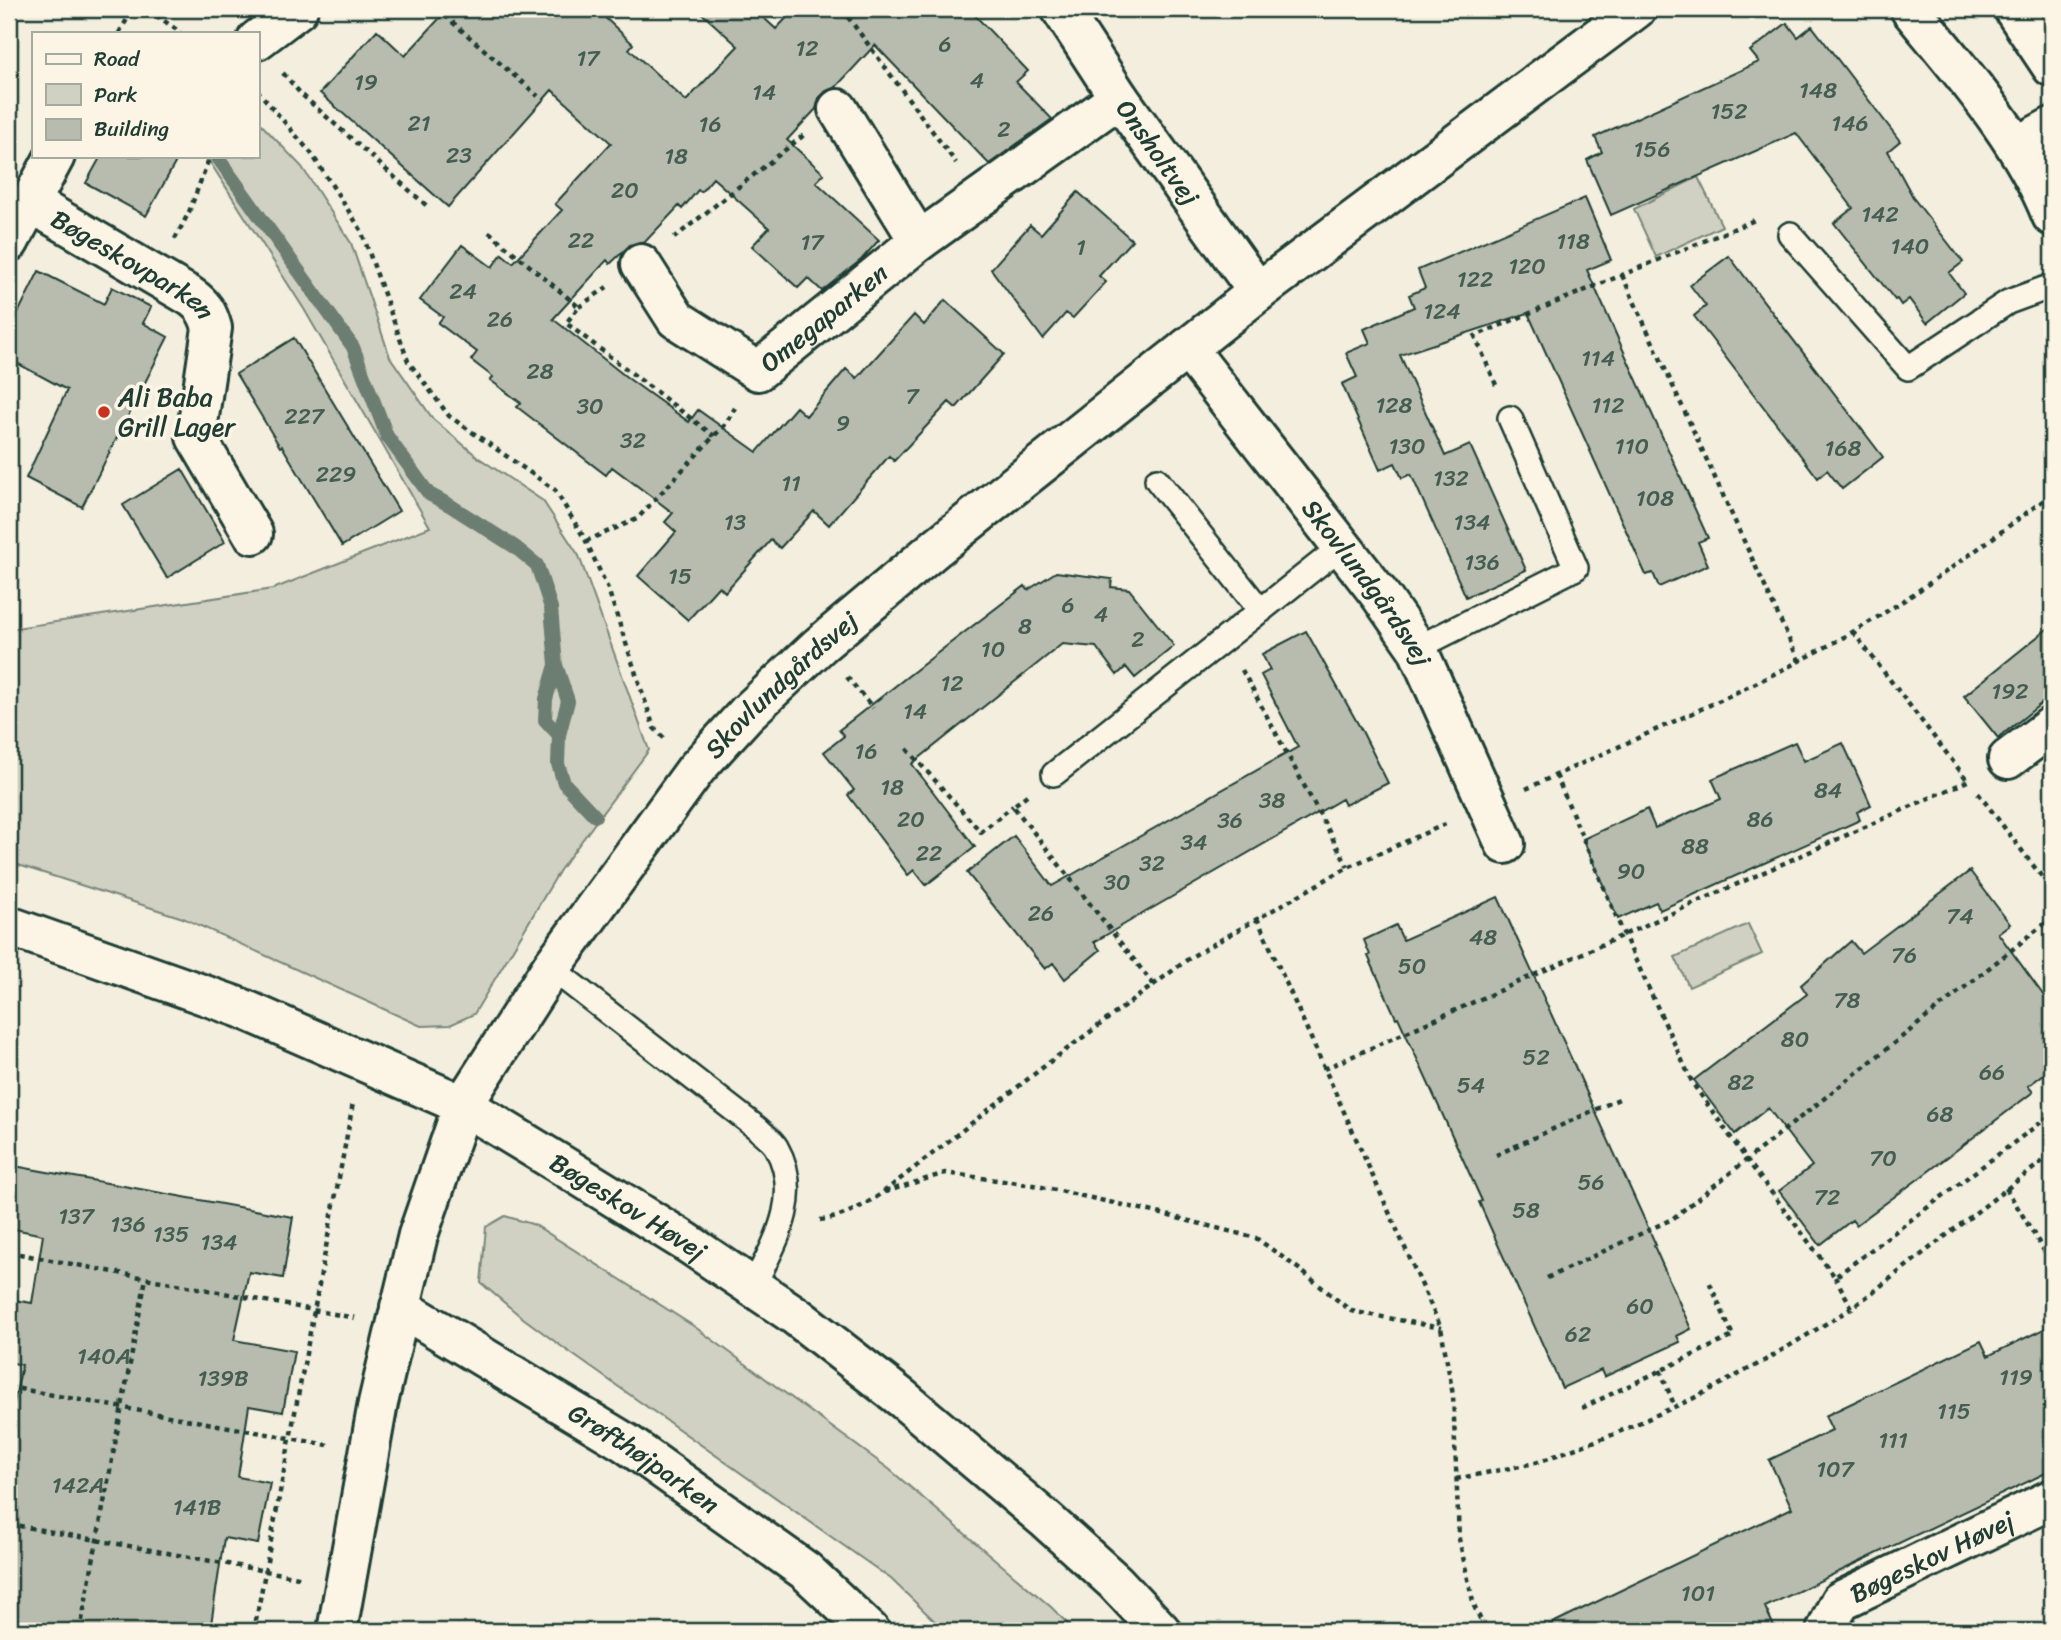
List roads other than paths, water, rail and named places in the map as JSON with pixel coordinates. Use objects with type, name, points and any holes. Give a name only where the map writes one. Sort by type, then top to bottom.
[{"type":"street","points":[[266,52],[298,9]]},
{"type":"street","name":"Onsholtvej","points":[[1061,9],[1119,98],[1258,292]]},
{"type":"street","name":"Skovlundgårdsvej","points":[[463,1105],[551,968],[696,769],[747,713],[820,645],[937,547],[1187,348],[1636,9]]},
{"type":"street","points":[[1910,9],[2017,145],[2052,216]]},
{"type":"street","points":[[2015,9],[2052,67]]},
{"type":"street","name":"Omegaparken","points":[[641,264],[676,320],[758,371],[919,241],[1119,98]]},
{"type":"street","points":[[838,109],[919,241]]},
{"type":"street","points":[[2017,145],[2052,127]]},
{"type":"street","name":"Bøgeskovparken","points":[[9,242],[54,158]]},
{"type":"street","name":"Bøgeskovparken","points":[[31,202],[200,303],[209,314],[212,328],[196,437],[253,534]]},
{"type":"street","name":"Skovlundgårdsvej","points":[[1187,348],[1380,595],[1418,648],[1505,844]]},
{"type":"street","points":[[2008,759],[2052,726]]},
{"type":"street","name":"Bøgeskov Høvej","points":[[9,926],[241,1008],[463,1105],[675,1235],[796,1316],[903,1399],[1045,1519],[1115,1582],[1161,1631]]},
{"type":"street","points":[[337,1631],[369,1453],[398,1317],[418,1235],[463,1105]]},
{"type":"street","name":"Grøfthøjparken","points":[[398,1317],[626,1443],[806,1571],[870,1631]]},
{"type":"street","name":"Bøgeskov Høvej","points":[[1826,1631],[1840,1601],[2052,1499]]},
{"type":"lane","points":[[1790,234],[1908,368],[2008,302],[2052,286]]},
{"type":"lane","points":[[1418,648],[1576,568],[1510,418]]},
{"type":"lane","points":[[1157,480],[1261,611]]},
{"type":"lane","points":[[1054,774],[1342,546]]},
{"type":"lane","points":[[551,968],[757,1128],[775,1145],[783,1164],[787,1185],[783,1220],[781,1230],[752,1286]]},
{"type":"waterway","points":[[218,158],[353,347],[387,436],[429,494],[515,547],[537,565],[551,608],[556,665],[568,701],[559,735],[558,764],[564,783],[595,816]]},
{"type":"waterway","points":[[556,665],[546,699],[545,720],[559,735]]},
{"type":"place","name":"Ali Baba Grill Lager","points":[[104,412]]}]
